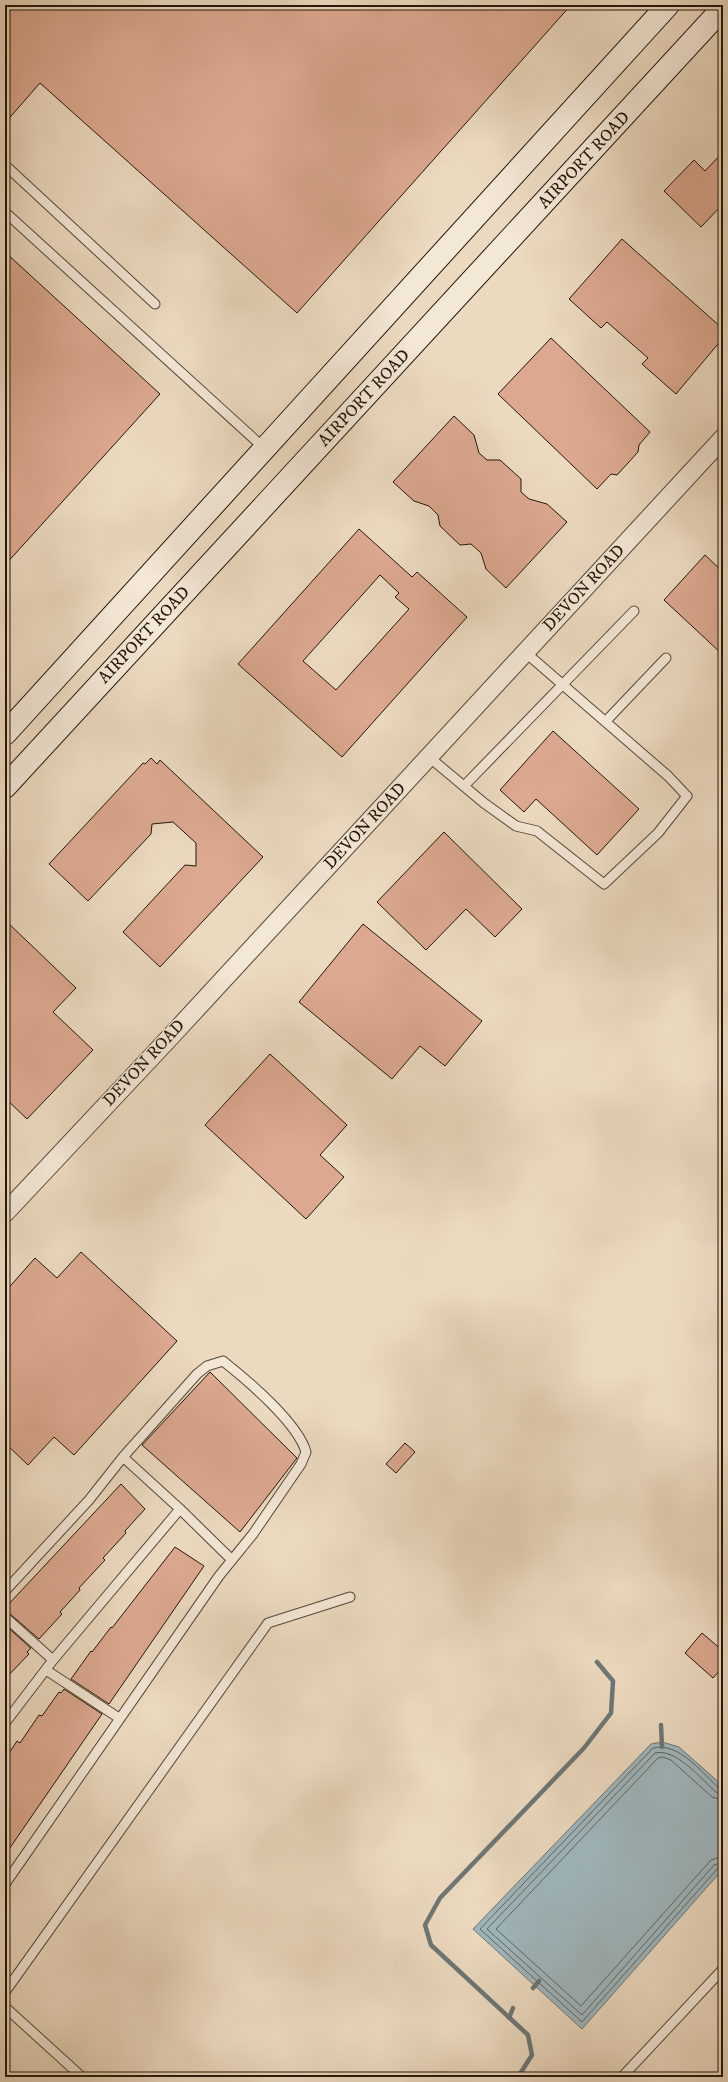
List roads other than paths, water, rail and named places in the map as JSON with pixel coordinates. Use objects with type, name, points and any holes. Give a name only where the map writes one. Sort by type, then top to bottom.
[{"type":"main road","points":[[643,33],[663,5]]},
{"type":"main road","name":"AIRPORT ROAD","points":[[5,734],[266,449],[401,296],[668,5]]},
{"type":"main road","name":"AIRPORT ROAD","points":[[5,787],[723,8]]},
{"type":"main road","points":[[662,75],[682,70],[723,27]]},
{"type":"street","name":"DEVON ROAD","points":[[5,1213],[723,438]]},
{"type":"lane","points":[[5,165],[155,304]]},
{"type":"lane","points":[[5,212],[266,449]]},
{"type":"lane","points":[[464,786],[634,611]]},
{"type":"lane","points":[[429,757],[516,826],[537,831],[604,884],[658,833],[687,796],[668,776],[525,652]]},
{"type":"lane","points":[[606,721],[666,658]]},
{"type":"lane","points":[[5,1591],[90,1500],[123,1457],[197,1374],[207,1366],[223,1361],[275,1408],[303,1440],[306,1452],[301,1464],[119,1718],[5,1884]]},
{"type":"lane","points":[[123,1457],[180,1509],[232,1560]]},
{"type":"lane","points":[[5,1723],[53,1660],[180,1509]]},
{"type":"lane","points":[[5,1992],[268,1623],[350,1597]]},
{"type":"lane","points":[[5,1617],[53,1660]]},
{"type":"lane","points":[[46,1670],[119,1718]]},
{"type":"lane","points":[[622,2077],[723,1969]]},
{"type":"lane","points":[[5,2008],[82,2077]]},
{"type":"water","points":[[662,1742],[679,1747],[723,1786],[723,1869],[582,2029],[473,1929],[651,1744]]},
{"type":"waterway","points":[[518,2077],[532,2055],[528,2035],[431,1945],[425,1925],[440,1898],[584,1748],[611,1713],[613,1681],[597,1662]]},
{"type":"waterway","points":[[661,1725],[662,1747]]},
{"type":"waterway","points":[[533,1988],[539,1981]]},
{"type":"waterway","points":[[509,2018],[513,2008]]}]
